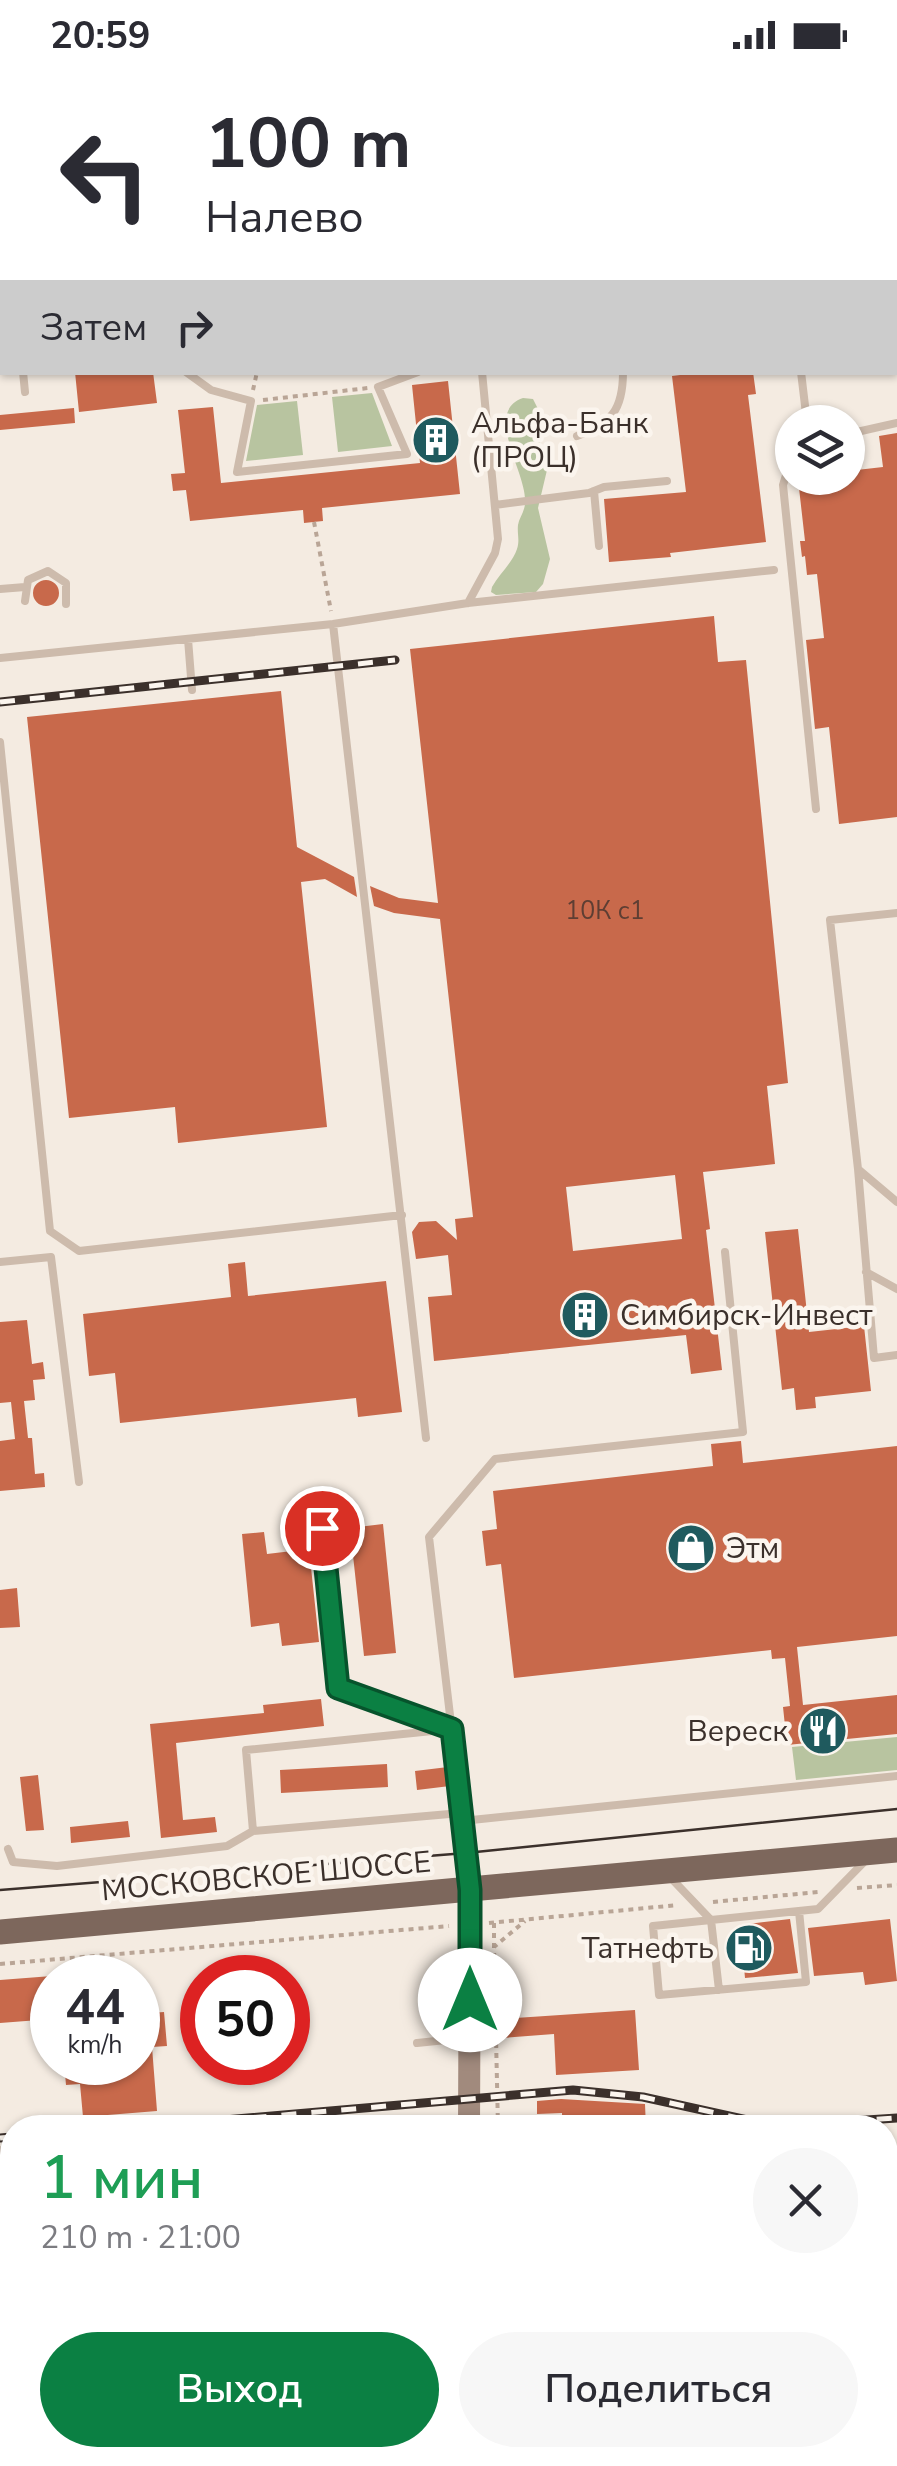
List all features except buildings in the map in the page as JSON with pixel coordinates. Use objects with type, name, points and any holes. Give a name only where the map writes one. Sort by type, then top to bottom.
[{"type":"main road","name":"МОСКОВСКОЕ ШОССЕ","points":[[0,1932],[886,1851]]},
{"type":"main road","points":[[469,2115],[470,1890]]},
{"type":"lane","points":[[22,375],[25,392]]},
{"type":"lane","points":[[190,375],[211,390],[251,402],[237,472],[407,454],[378,387],[410,375]]},
{"type":"lane","points":[[468,603],[496,553],[498,539],[482,375]]},
{"type":"lane","points":[[576,436],[603,426],[616,410],[623,393],[623,375]]},
{"type":"lane","points":[[801,375],[805,405]]},
{"type":"lane","points":[[865,430],[897,423]]},
{"type":"lane","points":[[495,504],[666,481]]},
{"type":"lane","points":[[594,491],[599,546]]},
{"type":"lane","points":[[784,495],[816,809]]},
{"type":"lane","points":[[0,658],[334,624],[468,603],[774,570]]},
{"type":"lane","points":[[25,601],[25,587],[34,575],[55,573],[66,583],[66,604]]},
{"type":"lane","points":[[0,589],[25,587]]},
{"type":"lane","points":[[334,624],[426,1438]]},
{"type":"lane","points":[[188,638],[192,690]]},
{"type":"lane","points":[[0,742],[50,1231],[79,1250],[402,1215]]},
{"type":"lane","points":[[897,913],[830,920],[874,1358],[897,1355]]},
{"type":"lane","points":[[858,1169],[897,1202]]},
{"type":"lane","points":[[470,1890],[429,1538],[495,1459],[742,1432],[725,1252]]},
{"type":"lane","points":[[0,1262],[51,1257],[79,1482]]},
{"type":"lane","points":[[865,1272],[897,1289]]},
{"type":"lane","points":[[322,1528],[338,1688],[452,1729]]},
{"type":"lane","points":[[252,1831],[246,1750],[452,1729]]},
{"type":"lane","points":[[8,1849],[13,1862],[58,1866],[227,1846],[252,1831],[462,1817],[897,1776]]},
{"type":"lane","points":[[799,1911],[806,1982],[659,1996],[653,1926],[818,1909],[886,1851]]},
{"type":"lane","points":[[664,1870],[711,1920],[718,1990]]},
{"type":"lane","points":[[417,2043],[470,2038]]},
{"type":"path","points":[[256,375],[251,402],[378,387]]},
{"type":"path","points":[[314,522],[334,624]]},
{"type":"path","points":[[494,1947],[527,1920]]},
{"type":"path","points":[[494,1922],[498,2115]]},
{"type":"green space","points":[[372,393],[392,446],[338,452],[332,397]]},
{"type":"green space","points":[[523,398],[533,399],[541,415],[538,436],[547,470],[538,508],[550,559],[543,584],[536,592],[496,595],[491,592],[492,587],[515,554],[525,506],[506,430],[511,405]]},
{"type":"green space","points":[[297,401],[303,455],[246,461],[257,405]]},
{"type":"green space","points":[[897,1737],[897,1770],[796,1780],[792,1747]]},
{"type":"tram line","points":[[0,1890],[466,1853],[897,1809]]},
{"type":"railway","points":[[0,702],[395,660]]},
{"type":"railway","points":[[283,2115],[573,2090],[643,2097],[725,2115]]},
{"type":"place","name":"Альфа-Банк (ПРОЦ)","points":[[436,440]]},
{"type":"place","name":"Симбирск-Инвест","points":[[585,1315]]},
{"type":"place","name":"Этм","points":[[691,1548]]},
{"type":"place","name":"Вереск","points":[[823,1731]]},
{"type":"place","name":"Татнефть","points":[[749,1948]]},
{"type":"route","points":[[322,1528],[338,1688],[452,1729],[470,1890],[470,2000]]}]
